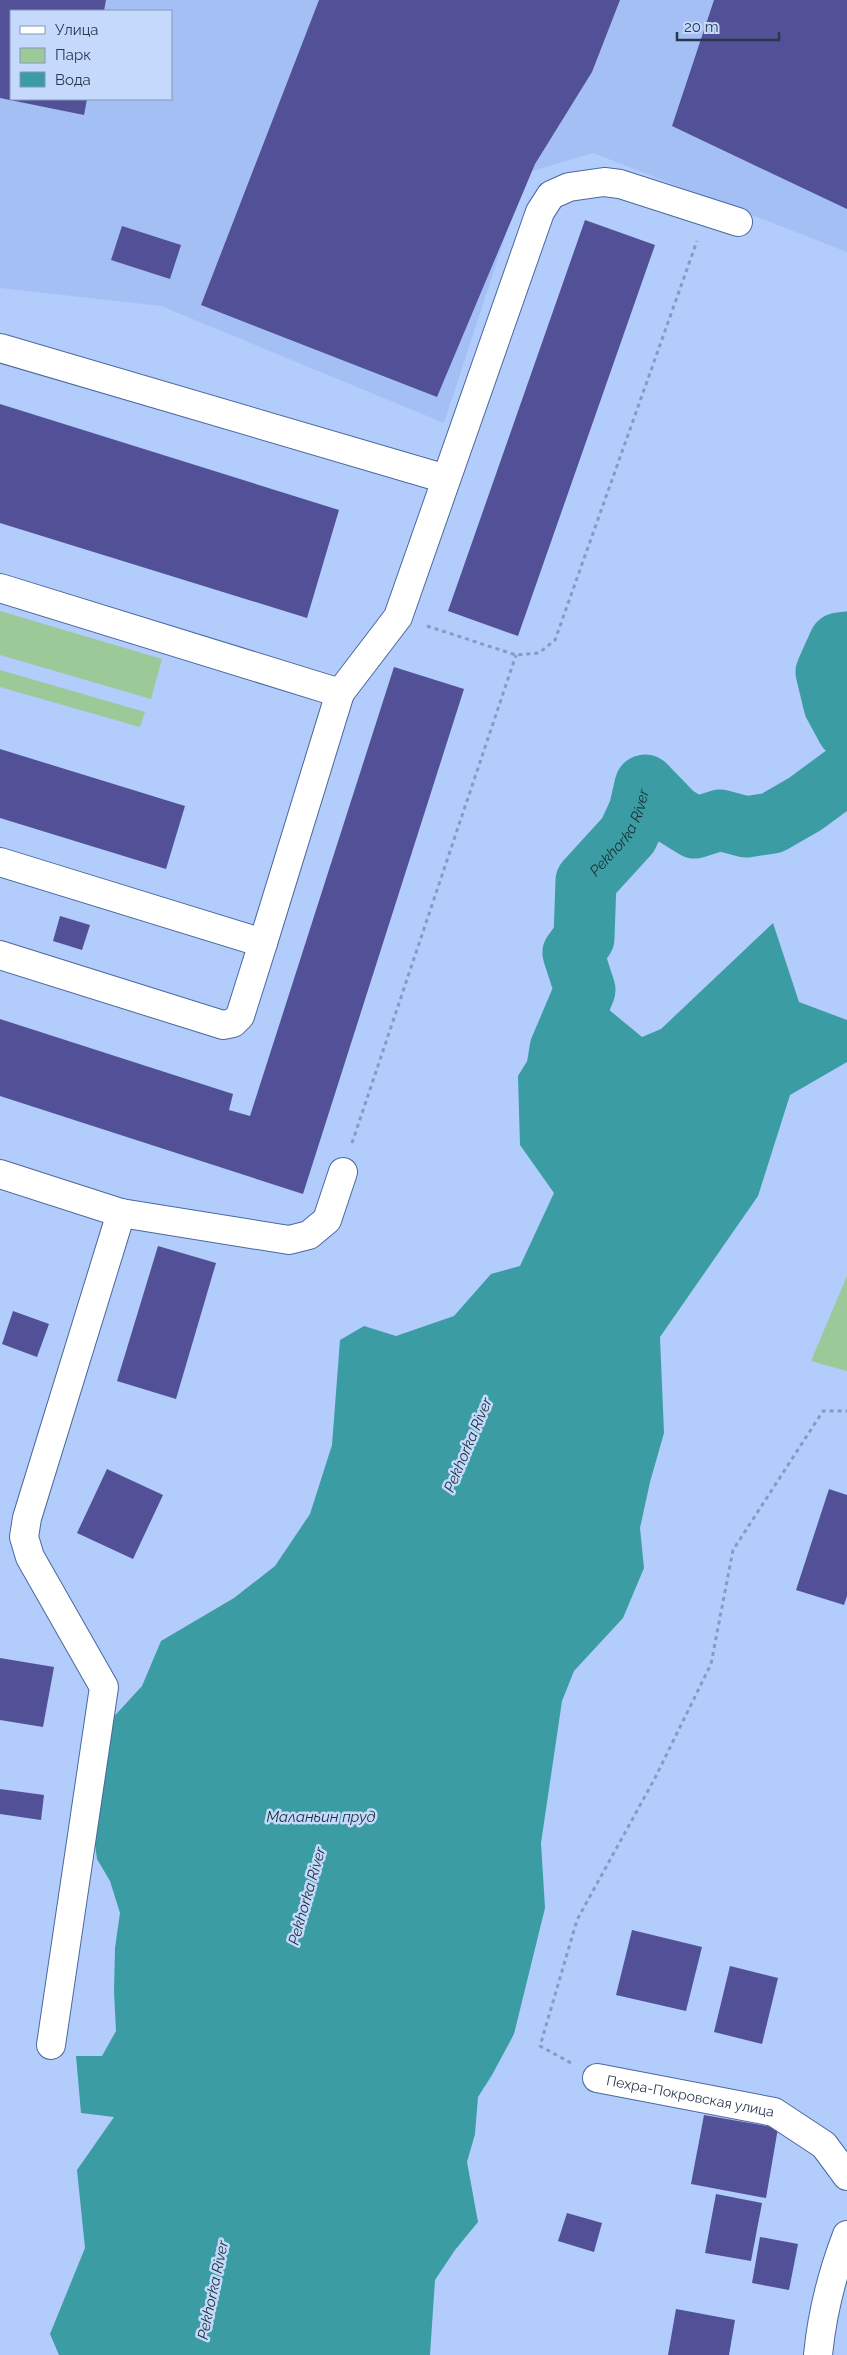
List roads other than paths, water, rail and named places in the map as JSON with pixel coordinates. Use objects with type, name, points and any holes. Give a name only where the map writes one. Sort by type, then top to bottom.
[{"type":"street","points":[[0,955],[223,1025],[233,1023],[240,1016],[340,694],[398,616],[540,212],[551,195],[569,187],[589,182],[620,184],[738,222]]},
{"type":"street","points":[[0,348],[446,479]]},
{"type":"street","points":[[0,588],[340,694]]},
{"type":"street","points":[[0,862],[263,943]]},
{"type":"street","points":[[0,1174],[121,1213],[288,1240],[309,1235],[326,1220],[343,1172]]},
{"type":"street","points":[[51,2045],[104,1687],[30,1558],[24,1537],[27,1518],[121,1213]]},
{"type":"street","name":"Пехра-Покровская улица","points":[[597,2078],[774,2112],[824,2146],[847,2176]]},
{"type":"street","points":[[818,2355],[821,2326],[835,2266],[847,2236]]},
{"type":"water","name":"Маланьин пруд","points":[[773,923],[799,1002],[847,1020],[847,1062],[790,1095],[758,1196],[660,1337],[664,1433],[650,1482],[640,1528],[644,1568],[623,1618],[574,1671],[562,1701],[541,1843],[545,1908],[514,2034],[478,2097],[475,2134],[467,2162],[478,2222],[455,2250],[435,2280],[430,2355],[59,2355],[50,2334],[85,2248],[77,2170],[114,2117],[81,2113],[76,2056],[102,2056],[116,2031],[114,1992],[115,1948],[120,1913],[110,1881],[97,1859],[92,1821],[108,1723],[142,1686],[161,1641],[234,1598],[275,1566],[310,1514],[332,1445],[340,1340],[364,1326],[396,1336],[454,1316],[491,1274],[520,1266],[554,1193],[520,1145],[518,1076],[569,993],[585,990],[642,1037],[661,1029]]},
{"type":"waterway","name":"Pekhorka River","points":[[847,642],[839,643],[826,672],[834,705],[847,729]]},
{"type":"waterway","name":"Pekhorka River","points":[[557,1068],[560,1049],[585,990],[573,953],[584,938],[586,881],[628,835],[639,811],[645,785],[674,815],[695,828],[720,820],[746,827],[772,823],[805,804],[847,773]]}]
